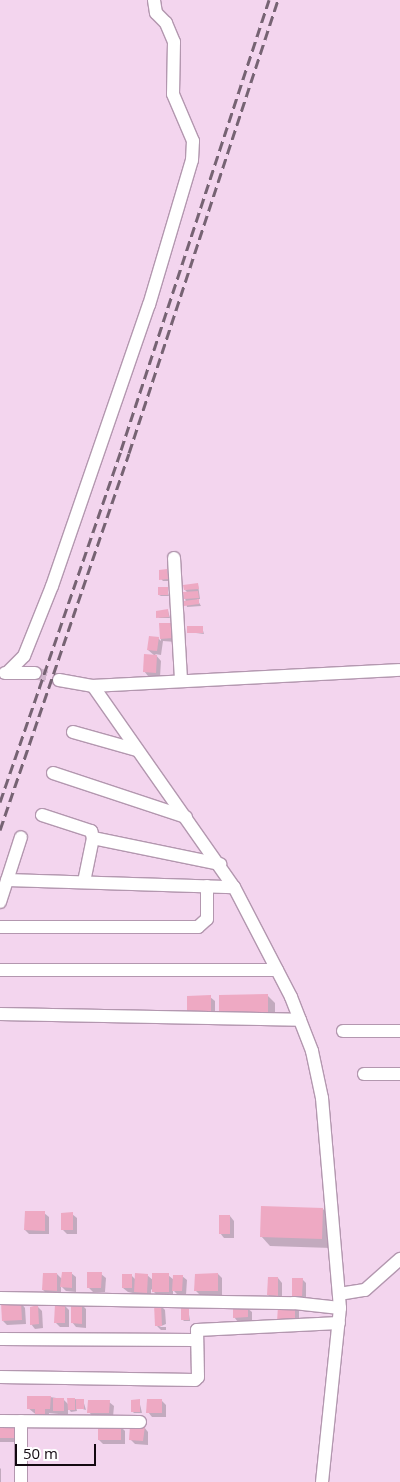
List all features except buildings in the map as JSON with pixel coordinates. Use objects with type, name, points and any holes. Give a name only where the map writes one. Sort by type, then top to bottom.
[{"type":"street","points":[[3,674],[24,656],[52,586],[150,305],[192,160],[193,141],[174,94],[174,42],[166,23],[156,12],[154,0]]},
{"type":"street","points":[[174,558],[181,680]]},
{"type":"street","points":[[59,680],[93,686],[400,670]]},
{"type":"street","points":[[3,674],[35,673]]},
{"type":"street","points":[[93,686],[136,750],[220,864],[234,887],[277,970],[312,1051],[322,1098],[343,1294],[322,1482]]},
{"type":"street","points":[[73,732],[136,750]]},
{"type":"street","points":[[53,773],[186,817]]},
{"type":"street","points":[[42,815],[90,830],[93,838],[84,882]]},
{"type":"street","points":[[0,902],[21,837]]},
{"type":"street","points":[[93,838],[220,864]]},
{"type":"street","points":[[7,880],[234,887]]},
{"type":"street","points":[[0,927],[198,927],[207,919],[207,886]]},
{"type":"street","points":[[0,970],[277,970]]},
{"type":"street","points":[[0,1014],[300,1020]]},
{"type":"street","points":[[343,1031],[400,1031]]},
{"type":"street","points":[[364,1074],[400,1074]]},
{"type":"street","points":[[343,1294],[365,1290],[400,1259]]},
{"type":"street","points":[[0,1298],[294,1303],[340,1308]]},
{"type":"street","points":[[0,1377],[195,1380],[198,1372],[195,1340],[197,1330],[203,1328],[339,1323]]},
{"type":"street","points":[[0,1339],[195,1340]]},
{"type":"street","points":[[0,1421],[140,1422]]},
{"type":"street","points":[[21,1422],[21,1482]]},
{"type":"tunnel","points":[[35,673],[59,680]]},
{"type":"railway","points":[[0,802],[121,450],[269,0]]},
{"type":"railway","points":[[0,830],[129,453],[278,0]]}]
